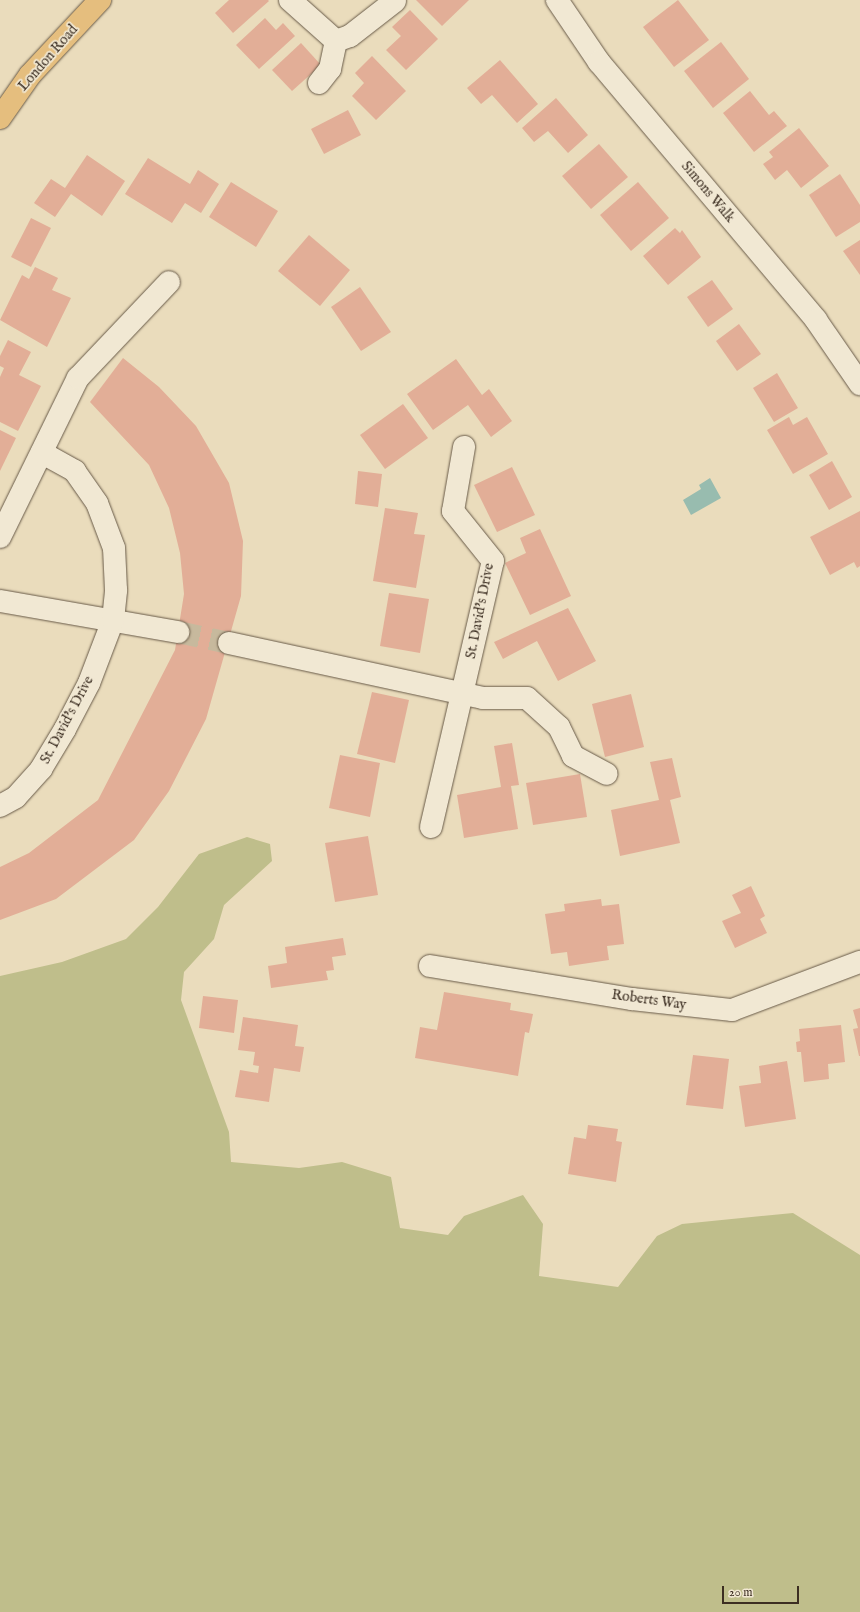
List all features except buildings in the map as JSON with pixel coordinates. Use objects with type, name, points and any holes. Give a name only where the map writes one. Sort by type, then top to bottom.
[{"type":"main road","name":"London Road","points":[[0,118],[30,75],[100,0]]},
{"type":"street","points":[[290,0],[336,41]]},
{"type":"street","name":"Simons Walk","points":[[557,0],[599,62],[816,320],[860,384]]},
{"type":"street","points":[[336,41],[350,36],[395,1]]},
{"type":"street","points":[[319,83],[330,69],[336,41]]},
{"type":"street","points":[[0,537],[78,378],[169,282]]},
{"type":"street","name":"St. David's Drive","points":[[431,827],[473,695],[493,560],[453,511],[464,448]]},
{"type":"street","name":"St. David's Drive","points":[[0,806],[16,797],[41,769],[61,736],[89,683],[114,620],[116,590],[114,548],[97,503],[75,471],[42,453]]},
{"type":"street","points":[[0,601],[178,632]]},
{"type":"street","points":[[229,642],[473,695],[527,698],[559,727],[573,756],[607,774]]},
{"type":"street","name":"Roberts Way","points":[[430,966],[632,999],[732,1010],[860,962]]},
{"type":"shaded area","points":[[247,837],[270,844],[272,861],[224,905],[214,939],[184,972],[181,1000],[229,1132],[231,1162],[299,1168],[342,1162],[391,1177],[400,1228],[448,1235],[464,1216],[523,1195],[543,1224],[539,1276],[618,1287],[657,1236],[682,1224],[793,1213],[860,1255],[860,1612],[0,1612],[0,976],[62,962],[126,939],[158,907],[199,854]]},
{"type":"water","points":[[710,478],[721,498],[691,515],[683,500],[701,489],[699,485]]},
{"type":"tunnel","points":[[178,632],[229,643]]}]
